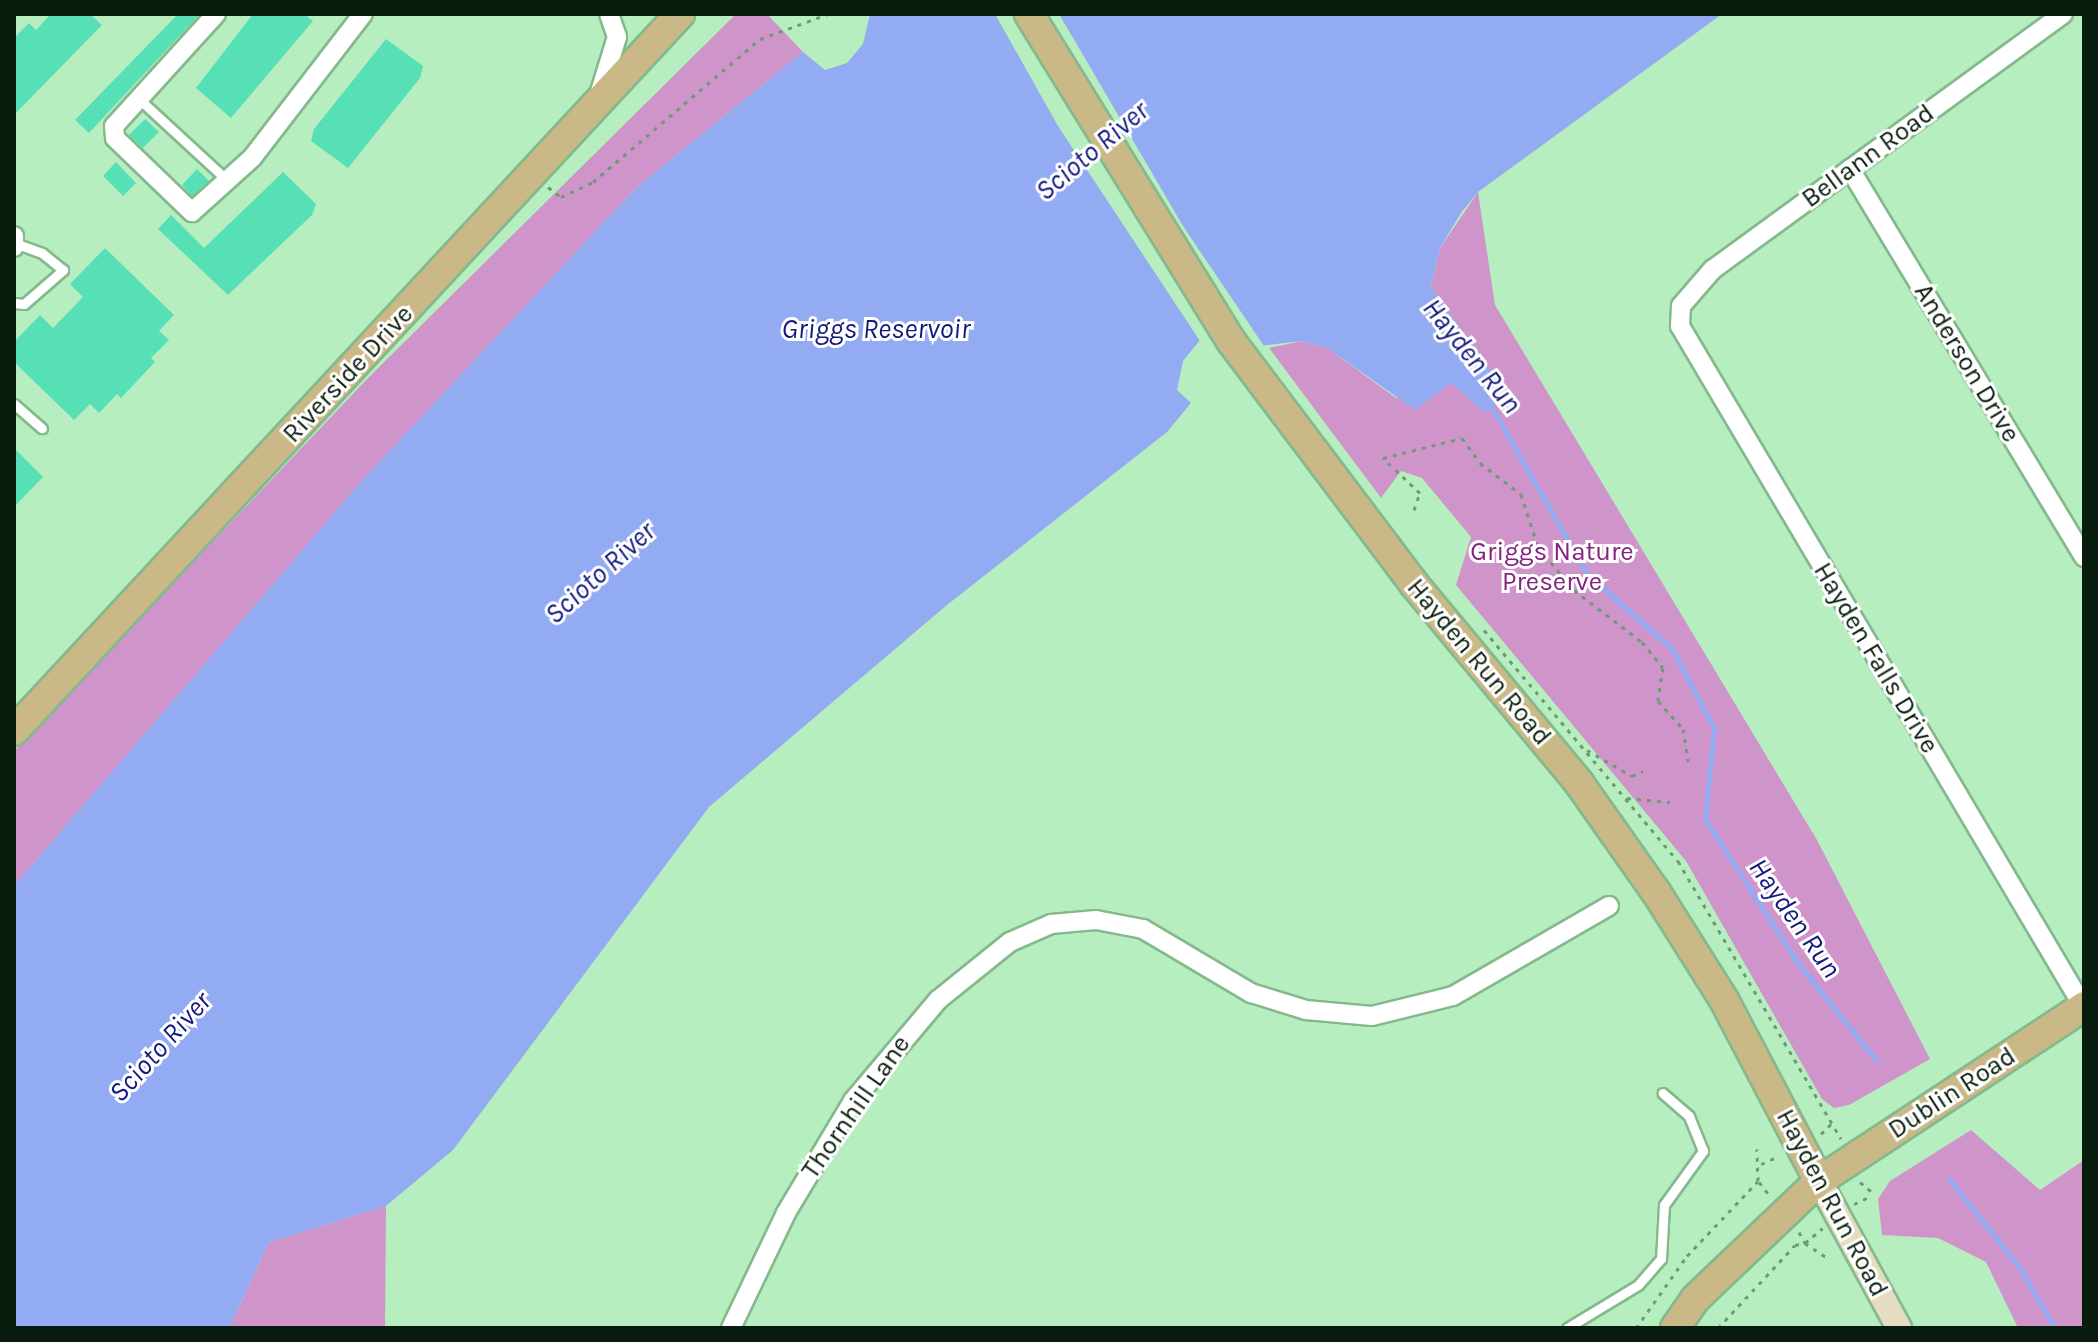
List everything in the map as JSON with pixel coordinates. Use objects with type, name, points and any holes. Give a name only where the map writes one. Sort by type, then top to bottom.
[{"type":"main road","name":"Riverside Drive","points":[[14,731],[534,175],[680,14]]},
{"type":"main road","name":"Hayden Run Road","points":[[1029,14],[1097,132],[1282,412],[1620,840],[1724,1000],[1899,1328]]},
{"type":"main road","name":"Dublin Road","points":[[1675,1328],[1695,1299],[1819,1181],[2084,1006]]},
{"type":"street","points":[[216,14],[114,126],[115,138],[192,212],[228,182],[363,14]]},
{"type":"street","points":[[596,104],[617,37],[609,14]]},
{"type":"street","name":"Bellann Road","points":[[1681,306],[1713,269],[2063,14]]},
{"type":"street","name":"Anderson Drive","points":[[1850,169],[2084,557]]},
{"type":"street","points":[[14,236],[14,245]]},
{"type":"street","name":"Hayden Falls Drive","points":[[1681,306],[1688,345],[2084,1006]]},
{"type":"street","name":"Thornhill Lane","points":[[731,1328],[786,1213],[853,1101],[938,1000],[1010,942],[1051,924],[1096,920],[1143,929],[1251,993],[1306,1010],[1372,1016],[1453,996],[1609,906]]},
{"type":"lane","points":[[139,99],[228,182]]},
{"type":"lane","points":[[14,245],[42,253],[63,270],[24,304],[14,303]]},
{"type":"lane","points":[[14,404],[42,428]]},
{"type":"lane","points":[[1567,1328],[1638,1285],[1661,1259],[1664,1205],[1703,1151],[1689,1116],[1663,1093]]},
{"type":"path","points":[[534,175],[561,197],[593,182],[760,39],[828,14]]},
{"type":"path","points":[[1414,510],[1420,493],[1383,458],[1462,438],[1480,463],[1521,494],[1538,547],[1574,590],[1642,642],[1663,668],[1658,701],[1683,729],[1688,762]]},
{"type":"path","points":[[1587,750],[1632,776],[1643,771]]},
{"type":"path","points":[[1627,798],[1670,802]]},
{"type":"path","points":[[1636,1328],[1687,1256],[1758,1181],[1757,1149]]},
{"type":"path","points":[[1718,1328],[1795,1245],[1805,1243],[1830,1260]]},
{"type":"green space","points":[[736,14],[767,14],[803,52],[636,188],[366,477],[14,886],[14,751],[368,378]]},
{"type":"green space","name":"Griggs Nature Preserve","points":[[1478,192],[1495,305],[1817,840],[1930,1059],[1849,1105],[1834,1108],[1822,1099],[1686,861],[1456,585],[1471,537],[1422,478],[1401,471],[1381,498],[1269,348],[1302,341],[1329,349],[1396,398],[1451,383],[1484,411],[1464,337],[1431,287],[1440,248]]},
{"type":"green space","points":[[1971,1130],[2040,1190],[2084,1160],[2084,1328],[2018,1328],[1986,1262],[1938,1238],[1882,1235],[1878,1199],[1890,1181]]},
{"type":"green space","points":[[386,1206],[385,1328],[229,1328],[269,1242]]},
{"type":"water","name":"Griggs Reservoir","points":[[870,14],[1722,14],[1478,192],[1440,248],[1431,287],[1501,386],[1493,408],[1484,412],[1451,383],[1415,410],[1329,349],[1302,341],[1251,347],[1214,323],[1183,361],[1177,390],[1191,403],[1167,432],[947,605],[709,807],[453,1150],[386,1206],[269,1242],[229,1328],[14,1328],[14,886],[366,476],[636,188],[803,52],[825,70],[847,63],[863,44]]},
{"type":"pier","points":[[995,14],[1059,14],[1183,226],[1268,352],[1249,351],[1215,328],[1202,344],[1058,126]]},
{"type":"building","points":[[51,14],[90,14],[102,25],[14,115],[14,38],[29,23],[36,30]]},
{"type":"building","points":[[178,14],[200,14],[89,133],[75,120]]},
{"type":"building","points":[[253,14],[304,14],[313,21],[231,118],[196,88]]},
{"type":"building","points":[[386,39],[423,66],[420,78],[348,168],[311,141],[314,129]]},
{"type":"building","points":[[145,119],[159,132],[143,148],[129,135]]},
{"type":"building","points":[[116,162],[136,183],[123,196],[103,176]]},
{"type":"building","points":[[197,169],[209,181],[192,196],[182,185]]},
{"type":"building","points":[[283,172],[316,204],[312,215],[228,295],[158,229],[171,215],[204,248]]},
{"type":"building","points":[[105,248],[174,315],[159,331],[169,340],[151,358],[155,362],[121,398],[117,394],[99,413],[90,404],[74,420],[14,362],[14,342],[40,315],[53,328],[83,297],[70,284]]},
{"type":"building","points":[[14,448],[43,477],[14,507]]},
{"type":"waterway","name":"Hayden Run","points":[[1490,404],[1587,574],[1672,649],[1714,728],[1705,819],[1797,962],[1876,1060]]},
{"type":"waterway","name":"Hayden Run","points":[[1949,1179],[2019,1267],[2055,1328]]},
{"type":"water label","name":"Scioto River","points":[[1092,151]]},
{"type":"water label","name":"Scioto River","points":[[600,573]]},
{"type":"water label","name":"Scioto River","points":[[160,1047]]}]
